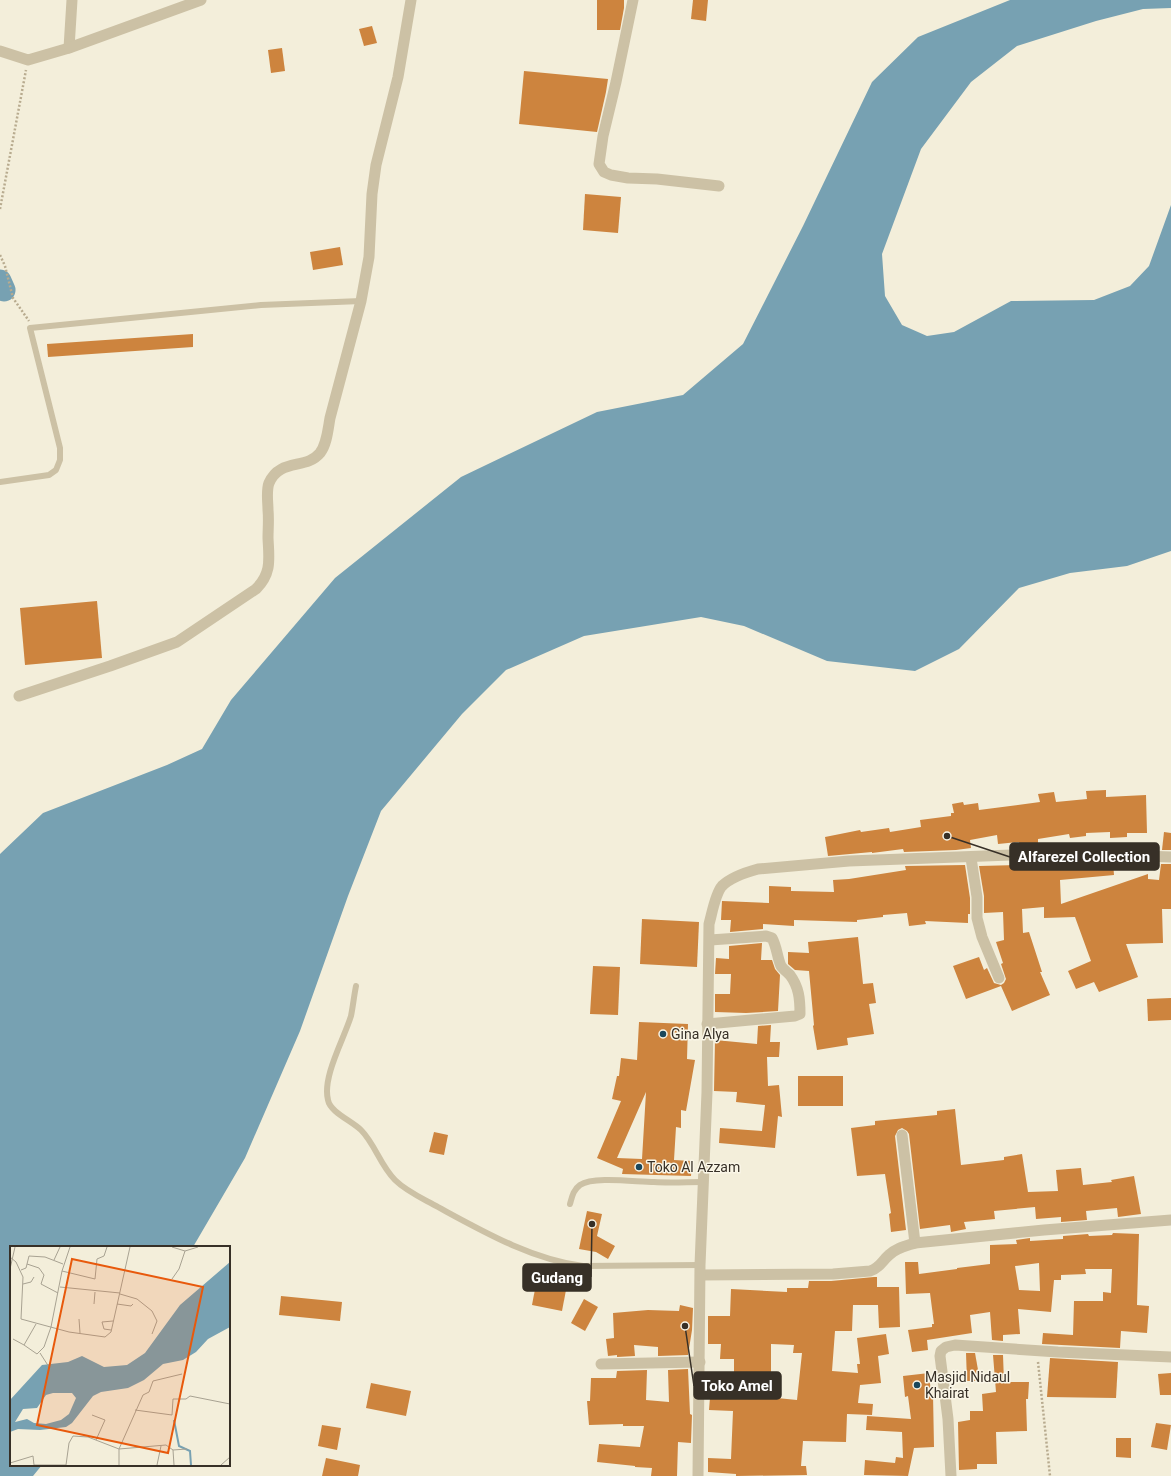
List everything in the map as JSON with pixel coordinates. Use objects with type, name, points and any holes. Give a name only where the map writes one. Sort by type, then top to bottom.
[{"type":"street","points":[[69,48],[72,0]]},
{"type":"street","points":[[0,51],[28,60],[69,48],[201,0]]},
{"type":"street","points":[[19,696],[177,642],[256,589],[264,581],[268,570],[270,556],[268,500],[269,485],[273,477],[280,469],[311,459],[319,454],[327,436],[330,418],[361,301],[369,257],[372,194],[376,165],[398,77],[411,0]]},
{"type":"street","points":[[633,0],[603,136],[600,164],[604,172],[611,175],[628,178],[657,179],[719,186]]},
{"type":"street","points":[[698,1476],[701,1270],[710,940],[709,924],[721,887],[749,871],[773,867],[849,861],[1064,854],[1171,857]]},
{"type":"street","points":[[972,858],[978,918],[982,937],[999,978]]},
{"type":"street","points":[[707,1024],[795,1016],[800,1014],[798,988],[790,975],[782,967],[772,938],[766,936],[710,940]]},
{"type":"street","points":[[902,1135],[915,1243]]},
{"type":"street","points":[[701,1270],[833,1274],[870,1271],[881,1266],[888,1256],[894,1251],[915,1243],[1044,1230],[1171,1220]]},
{"type":"street","points":[[951,1476],[948,1419],[940,1356],[941,1351],[946,1347],[955,1345],[1037,1351],[1171,1357]]},
{"type":"street","points":[[601,1364],[700,1362]]},
{"type":"lane","points":[[0,482],[49,475],[56,470],[60,460],[60,448],[30,328],[260,305],[361,301]]},
{"type":"lane","points":[[356,986],[351,1015],[332,1067],[327,1089],[328,1101],[334,1110],[356,1124],[365,1134],[383,1164],[395,1180],[408,1190],[470,1225],[510,1245],[567,1264],[583,1266],[701,1270]]},
{"type":"lane","points":[[570,1204],[574,1191],[579,1186],[589,1182],[620,1180],[653,1182],[703,1182]]},
{"type":"path","points":[[0,209],[28,60]]},
{"type":"path","points":[[0,255],[5,266],[13,298],[30,323],[30,328]]},
{"type":"path","points":[[1037,1351],[1050,1476]]},
{"type":"water","points":[[1010,0],[1171,0],[1171,8],[1143,9],[1096,21],[1017,46],[971,82],[921,149],[882,254],[885,296],[902,325],[927,336],[954,332],[1011,301],[1094,300],[1130,286],[1149,266],[1171,205],[1171,551],[1127,566],[1070,573],[1019,588],[959,649],[915,671],[827,661],[744,626],[701,617],[584,636],[506,670],[462,714],[381,811],[348,896],[300,1031],[245,1158],[194,1246],[10,1246],[10,1466],[41,1466],[33,1476],[0,1476],[0,854],[43,813],[167,765],[202,749],[231,700],[335,578],[461,477],[597,412],[683,395],[743,344],[803,226],[872,82],[918,37]]},
{"type":"building","points":[[597,0],[624,0],[620,30],[597,30]]},
{"type":"building","points":[[693,0],[708,0],[706,21],[691,19]]},
{"type":"building","points":[[372,26],[377,43],[364,46],[359,29]]},
{"type":"building","points":[[282,48],[285,71],[271,73],[268,50]]},
{"type":"building","points":[[524,71],[608,79],[597,132],[519,124]]},
{"type":"building","points":[[585,194],[621,197],[618,233],[583,230]]},
{"type":"building","points":[[340,247],[343,265],[313,270],[310,252]]},
{"type":"building","points":[[193,334],[193,347],[48,357],[47,344]]},
{"type":"building","points":[[97,601],[102,658],[25,665],[20,608]]},
{"type":"building","points":[[1106,790],[1106,797],[1146,795],[1147,833],[1127,833],[1127,837],[1110,838],[1110,832],[1086,833],[1086,836],[1070,838],[1069,834],[1038,839],[1038,843],[1020,845],[1019,842],[998,844],[997,835],[970,840],[971,848],[956,850],[904,852],[903,849],[828,856],[825,837],[860,830],[861,832],[889,828],[890,832],[921,827],[920,820],[951,816],[951,813],[954,813],[952,804],[963,802],[964,805],[978,803],[979,810],[1040,802],[1038,794],[1054,792],[1056,802],[1087,799],[1086,791]]},
{"type":"building","points":[[1164,832],[1171,833],[1171,850],[1162,850]]},
{"type":"building","points":[[1069,860],[1113,862],[1114,875],[1060,880],[1061,904],[1148,874],[1148,879],[1159,880],[1161,864],[1171,864],[1171,909],[1162,909],[1163,943],[1126,944],[1138,977],[1099,992],[1094,982],[1076,989],[1068,971],[1091,961],[1075,917],[1044,918],[1044,907],[1022,909],[1023,933],[1029,932],[1042,972],[1040,972],[1050,995],[1012,1011],[1001,986],[966,999],[953,966],[979,957],[984,970],[987,968],[994,983],[1001,985],[1006,979],[1001,964],[1003,963],[996,942],[1004,940],[1003,912],[984,913],[984,896],[979,866],[1022,865],[1022,862],[1039,861],[1040,869],[1070,868]]},
{"type":"building","points":[[965,865],[970,898],[970,914],[968,914],[968,923],[925,921],[926,924],[909,926],[907,913],[883,915],[883,917],[857,920],[857,922],[794,920],[794,926],[763,924],[763,929],[730,932],[731,920],[721,920],[722,901],[769,903],[769,886],[791,887],[791,891],[834,892],[833,880],[906,870],[905,866]]},
{"type":"building","points":[[642,919],[699,922],[697,967],[640,964]]},
{"type":"building","points":[[858,937],[863,984],[873,983],[876,1003],[869,1004],[874,1034],[847,1038],[848,1045],[817,1050],[813,1026],[809,971],[795,970],[788,964],[788,952],[809,953],[808,942]]},
{"type":"building","points":[[762,943],[761,960],[772,960],[775,969],[780,975],[778,1011],[746,1013],[715,1012],[715,994],[730,994],[731,974],[715,974],[716,958],[729,959],[729,946]]},
{"type":"building","points":[[593,966],[620,967],[618,1015],[590,1014]]},
{"type":"building","points":[[1171,998],[1171,1020],[1148,1021],[1147,999]]},
{"type":"building","points":[[639,1022],[688,1024],[687,1059],[695,1060],[686,1111],[681,1110],[681,1128],[676,1127],[674,1160],[692,1161],[691,1176],[622,1174],[623,1169],[597,1158],[621,1101],[612,1099],[617,1076],[619,1076],[621,1058],[637,1060]],"holes":[[[646,1092],[642,1159],[617,1158]]]},
{"type":"building","points":[[771,1025],[770,1042],[780,1042],[779,1057],[767,1057],[768,1086],[779,1085],[782,1117],[778,1116],[775,1148],[719,1143],[720,1128],[762,1131],[765,1105],[736,1102],[737,1092],[714,1091],[715,1040],[757,1044],[758,1026]]},
{"type":"building","points":[[798,1076],[843,1076],[843,1106],[798,1106]]},
{"type":"building","points":[[955,1109],[961,1165],[1004,1160],[1004,1157],[1022,1154],[1028,1192],[1058,1191],[1056,1170],[1081,1168],[1083,1185],[1112,1182],[1111,1180],[1134,1176],[1141,1214],[1118,1217],[1117,1208],[1086,1211],[1087,1220],[1061,1222],[1061,1217],[1036,1219],[1035,1207],[994,1211],[995,1219],[964,1222],[966,1229],[951,1232],[950,1225],[920,1229],[909,1134],[902,1128],[898,1130],[895,1136],[906,1230],[891,1232],[889,1214],[891,1213],[885,1174],[857,1176],[851,1128],[875,1125],[875,1121],[937,1115],[937,1111]]},
{"type":"building","points":[[434,1132],[448,1135],[444,1155],[429,1152]]},
{"type":"building","points":[[587,1211],[602,1214],[597,1236],[615,1246],[608,1259],[596,1252],[579,1249]]},
{"type":"building","points":[[1113,1233],[1139,1234],[1137,1305],[1149,1306],[1147,1333],[1121,1331],[1120,1348],[1042,1344],[1043,1333],[1073,1335],[1074,1301],[1103,1301],[1103,1292],[1111,1293],[1112,1269],[1085,1269],[1086,1274],[1061,1275],[1061,1280],[1054,1280],[1051,1312],[1018,1309],[1020,1334],[1003,1335],[1003,1341],[992,1340],[990,1312],[970,1315],[972,1333],[927,1340],[928,1350],[912,1352],[908,1330],[932,1327],[932,1324],[934,1324],[930,1293],[906,1294],[905,1262],[918,1262],[919,1274],[990,1264],[990,1245],[1017,1244],[1016,1240],[1030,1238],[1030,1241],[1063,1239],[1063,1236],[1088,1234],[1089,1236],[1112,1235]],"holes":[[[1039,1263],[1040,1291],[1019,1290],[1015,1266]]]},
{"type":"building","points":[[877,1277],[877,1287],[899,1287],[900,1327],[879,1328],[878,1305],[853,1305],[852,1331],[835,1331],[832,1371],[858,1373],[857,1364],[860,1364],[857,1338],[886,1334],[889,1354],[878,1356],[881,1383],[860,1385],[858,1403],[873,1404],[872,1415],[847,1414],[846,1442],[803,1441],[801,1466],[806,1466],[807,1475],[736,1476],[736,1474],[708,1472],[708,1458],[731,1459],[733,1411],[709,1410],[711,1385],[734,1386],[734,1359],[720,1359],[721,1344],[708,1344],[708,1316],[730,1316],[731,1289],[787,1292],[787,1288],[808,1288],[809,1281],[831,1281]],"holes":[[[771,1344],[794,1345],[793,1353],[802,1353],[797,1400],[758,1396],[759,1372],[771,1372]]]},
{"type":"building","points":[[536,1284],[566,1290],[562,1311],[532,1305]]},
{"type":"building","points":[[281,1296],[342,1302],[340,1321],[279,1315]]},
{"type":"building","points":[[584,1299],[598,1307],[585,1331],[571,1323]]},
{"type":"building","points":[[680,1305],[693,1308],[692,1330],[688,1355],[658,1356],[658,1347],[634,1345],[635,1356],[608,1356],[606,1339],[614,1338],[613,1313],[648,1310],[679,1311]]},
{"type":"building","points":[[966,1353],[975,1353],[980,1381],[967,1381]]},
{"type":"building","points":[[993,1355],[1003,1355],[1004,1382],[1029,1382],[1028,1399],[1026,1399],[1027,1431],[996,1432],[997,1464],[977,1464],[977,1469],[959,1470],[958,1422],[970,1420],[970,1411],[983,1411],[982,1394],[996,1392]]},
{"type":"building","points":[[1050,1358],[1118,1362],[1116,1398],[1047,1397]]},
{"type":"building","points":[[688,1369],[690,1414],[692,1415],[691,1443],[678,1442],[677,1476],[651,1476],[652,1468],[597,1462],[599,1444],[640,1447],[644,1426],[623,1426],[623,1424],[589,1425],[587,1401],[590,1401],[591,1378],[616,1378],[617,1371],[647,1370],[646,1400],[669,1402],[668,1370]]},
{"type":"building","points":[[929,1373],[931,1394],[933,1394],[934,1447],[914,1448],[908,1476],[864,1475],[865,1460],[895,1463],[896,1457],[903,1458],[902,1432],[866,1430],[867,1416],[911,1419],[908,1396],[905,1397],[903,1376]]},
{"type":"building","points":[[1171,1373],[1171,1395],[1160,1395],[1158,1374]]},
{"type":"building","points":[[371,1383],[411,1391],[406,1416],[366,1408]]},
{"type":"building","points":[[1156,1423],[1171,1425],[1167,1450],[1151,1447]]},
{"type":"building","points":[[322,1425],[341,1428],[337,1450],[318,1446]]},
{"type":"building","points":[[1116,1438],[1131,1438],[1131,1458],[1116,1457]]},
{"type":"building","points":[[326,1458],[360,1465],[358,1476],[322,1476]]},
{"type":"waterway","points":[[0,281],[4,290]]},
{"type":"place","name":"Alfarezel Collection","points":[[947,836]]},
{"type":"place","name":"Gina Alya","points":[[663,1034]]},
{"type":"place","name":"Toko Al Azzam","points":[[639,1167]]},
{"type":"place","name":"Gudang","points":[[592,1224]]},
{"type":"place","name":"Toko Amel","points":[[685,1326]]},
{"type":"place","name":"Masjid Nidaul Khairat","points":[[917,1385]]}]
